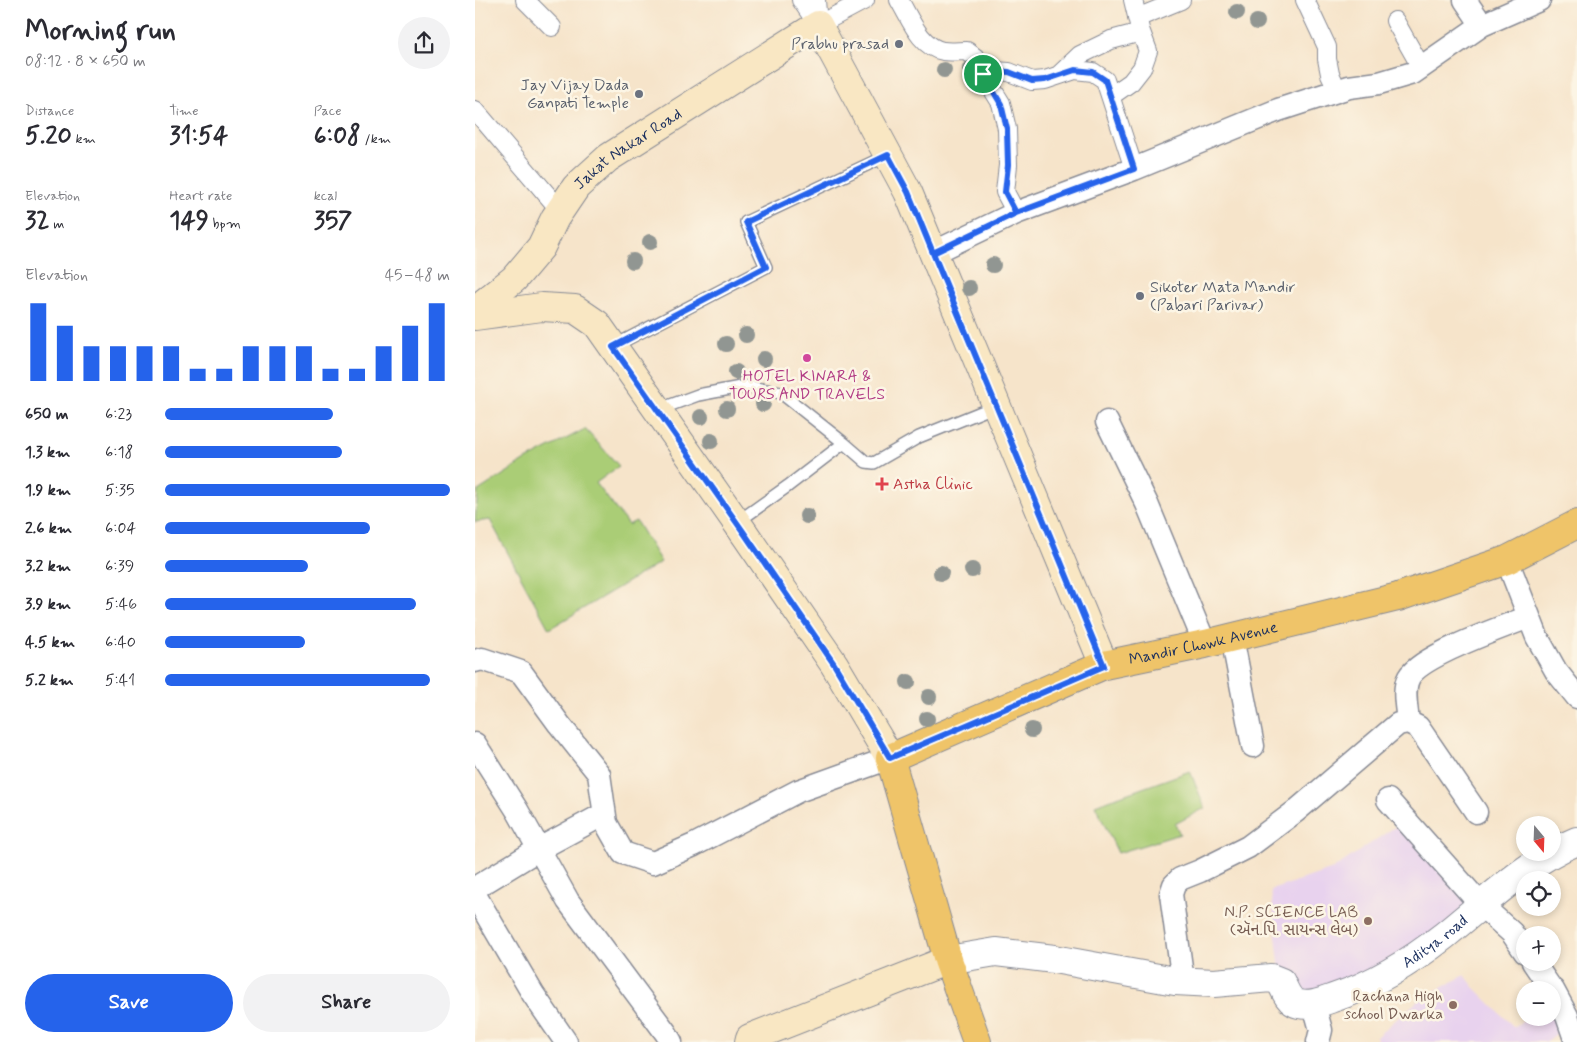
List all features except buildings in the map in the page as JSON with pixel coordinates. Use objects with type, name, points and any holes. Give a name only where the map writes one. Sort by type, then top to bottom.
[{"type":"main road","points":[[817,12],[908,192],[1104,666]]},
{"type":"main road","name":"Jakat Nakar Road","points":[[475,310],[514,279],[541,247],[560,210],[576,187],[608,158],[782,46],[817,12]]},
{"type":"main road","points":[[475,316],[542,306],[575,309],[597,324],[834,664],[890,758],[948,960],[977,1042]]},
{"type":"main road","name":"Mandir Chowk Avenue","points":[[890,758],[1104,666],[1205,644],[1398,597],[1507,560],[1577,524]]},
{"type":"main road","points":[[749,1042],[750,1038],[948,960]]},
{"type":"street","points":[[525,0],[552,27]]},
{"type":"street","points":[[801,0],[817,12],[865,0]]},
{"type":"street","points":[[899,0],[920,36],[932,47],[943,51],[967,51],[976,58],[1001,104],[1007,129],[1008,165],[1005,192],[1016,213]]},
{"type":"street","points":[[1111,96],[1131,82],[1142,68],[1148,51],[1133,0]]},
{"type":"street","points":[[1059,76],[1080,55],[1139,25],[1181,0]]},
{"type":"street","points":[[1305,0],[1327,47],[1330,74],[1338,91]]},
{"type":"street","points":[[1465,0],[1482,25]]},
{"type":"street","points":[[933,253],[1016,213],[1134,169],[1278,110],[1349,87],[1379,83],[1413,73],[1482,25],[1539,0]]},
{"type":"street","points":[[1395,22],[1421,67]]},
{"type":"street","points":[[983,74],[995,71],[1009,72],[1032,81],[1045,80],[1075,70],[1093,72],[1105,80],[1134,169]]},
{"type":"street","points":[[475,110],[560,210]]},
{"type":"street","points":[[1107,422],[1147,504],[1205,644]]},
{"type":"street","points":[[1507,560],[1537,637],[1556,671],[1577,697]]},
{"type":"street","points":[[1408,722],[1405,693],[1409,677],[1418,666],[1441,653],[1529,617]]},
{"type":"street","points":[[1232,637],[1253,746]]},
{"type":"street","points":[[475,661],[482,659],[521,672],[599,774],[606,823],[623,853],[653,863],[694,845],[798,791],[890,758]]},
{"type":"street","points":[[1183,982],[1171,894],[1174,884],[1180,879],[1248,847],[1296,811],[1398,724],[1408,722],[1417,727],[1476,812]]},
{"type":"street","points":[[475,744],[517,810],[567,901],[666,1032],[671,1042]]},
{"type":"street","points":[[1388,800],[1481,906],[1516,940]]},
{"type":"street","points":[[475,888],[604,814]]},
{"type":"street","name":"Aditya road","points":[[1314,1005],[1352,992],[1400,967],[1443,937],[1511,880],[1562,847],[1577,841]]},
{"type":"street","points":[[475,895],[533,994],[566,1042]]},
{"type":"street","points":[[948,960],[996,952],[1054,959],[1183,982],[1214,983],[1271,978],[1281,982],[1288,997],[1298,1004],[1314,1005],[1321,1030],[1318,1042]]},
{"type":"street","points":[[1561,1006],[1567,1016],[1576,1042]]},
{"type":"lane","points":[[613,347],[766,267],[746,222],[888,155]]},
{"type":"lane","points":[[657,410],[698,395],[746,386],[781,393],[866,462],[874,463],[919,437],[996,406]]},
{"type":"lane","points":[[736,523],[844,444]]},
{"type":"shaded area","name":"N.P. SCIENCE LAB (ઍન.પિ. સાયન્સ લેબ)","points":[[1405,820],[1481,905],[1314,1005],[1280,972],[1271,890],[1333,869]]},
{"type":"shaded area","name":"Rachana High school Dwarka","points":[[1465,975],[1474,987],[1514,1027],[1560,1026],[1560,1031],[1546,1042],[1379,1042],[1376,1037],[1420,999]]},
{"type":"green space","points":[[585,429],[619,466],[596,483],[628,525],[636,521],[661,562],[549,629],[490,520],[475,522],[478,491],[526,460]]},
{"type":"green space","points":[[1190,771],[1205,808],[1175,824],[1180,834],[1118,853],[1095,805]]},
{"type":"place","name":"Prabhu prasad","points":[[899,44]]},
{"type":"place","name":"Jay Vijay Dada Ganpati Temple","points":[[639,94]]},
{"type":"place","name":"Sikoter Mata Mandir (Pabari Parivar)","points":[[1140,296]]},
{"type":"place","name":"HOTEL KINARA & TOURS AND TRAVELS","points":[[807,358]]},
{"type":"place","name":"Astha Clinic","points":[[882,484]]},
{"type":"place","name":"N.P. SCIENCE LAB (ઍન.પિ. સાયન્સ લેબ)","points":[[1368,921]]},
{"type":"place","name":"Rachana High school Dwarka","points":[[1453,1005]]},
{"type":"route","points":[[983,74],[995,71],[1009,72],[1032,81],[1045,80],[1075,70],[1093,72],[1105,80],[1134,169],[1016,213],[974,233],[933,253],[908,192],[888,155],[746,222],[766,267],[613,347],[834,664],[890,758],[1104,666],[933,253],[1016,213],[1005,192],[1008,165],[1007,129],[1001,104],[983,74]]}]
